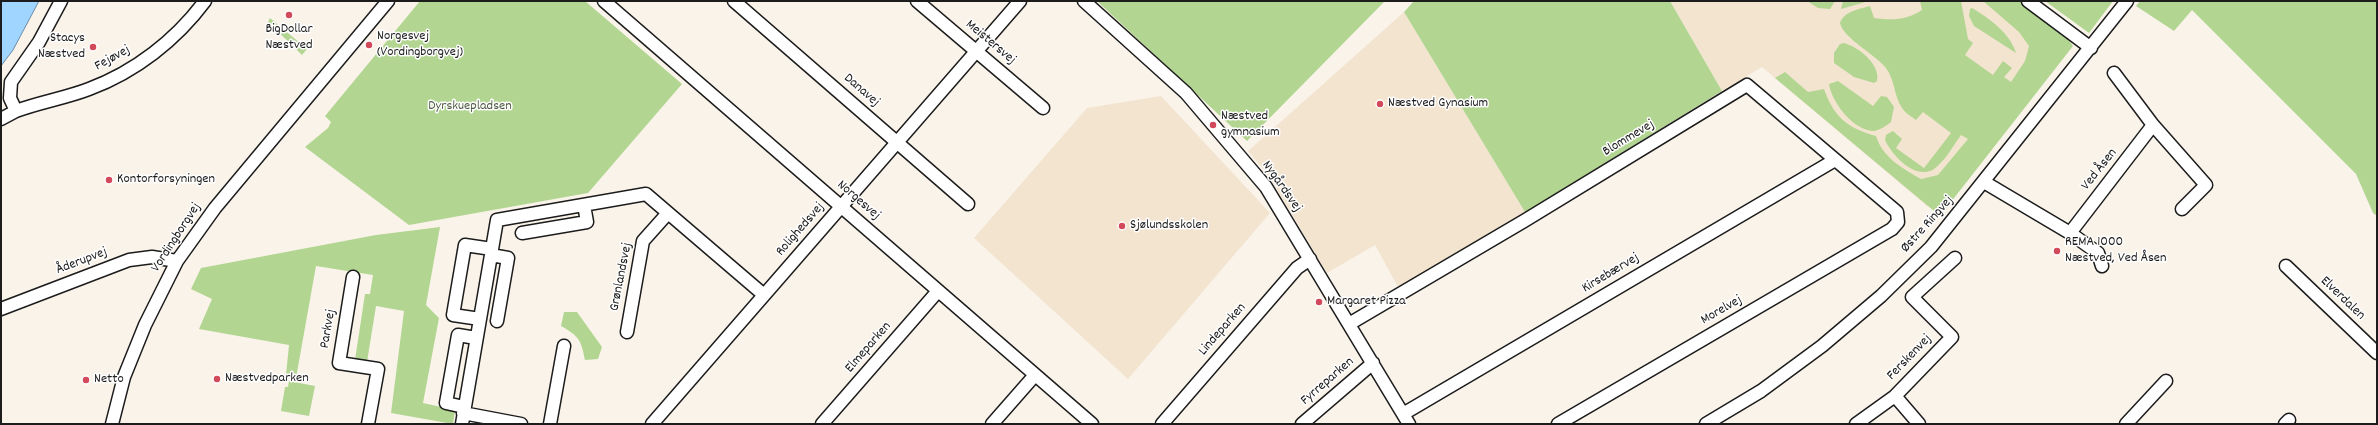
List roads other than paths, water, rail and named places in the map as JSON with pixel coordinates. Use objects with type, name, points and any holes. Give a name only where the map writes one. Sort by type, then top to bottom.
[{"type":"street","points":[[16,111],[10,98],[11,82],[39,42],[61,1]]},
{"type":"street","name":"Fejøvej","points":[[1,119],[16,111],[89,89],[122,74],[156,52],[205,1]]},
{"type":"street","name":"Vordingborgvej","points":[[112,424],[126,371],[145,325],[177,262],[215,208],[388,1]]},
{"type":"street","name":"Norgesvej","points":[[604,1],[1092,424]]},
{"type":"street","name":"Danavej","points":[[734,1],[968,204]]},
{"type":"street","name":"Meistersvej","points":[[917,1],[1043,108]]},
{"type":"street","name":"Rolighedsvej","points":[[652,424],[1020,1]]},
{"type":"street","name":"Nygårdsvej","points":[[1084,1],[1186,93],[1266,187],[1406,419]]},
{"type":"street","points":[[2028,1],[2091,48]]},
{"type":"street","name":"Østre Ringvej","points":[[1706,424],[1761,391],[1810,355],[1881,296],[1931,247],[2127,1]]},
{"type":"street","points":[[2114,73],[2153,125],[2206,185],[2182,209]]},
{"type":"street","name":"Blommevej","points":[[1349,324],[1524,221],[1747,85],[1897,212],[1898,222]]},
{"type":"street","name":"Ved Åsen","points":[[2070,233],[2153,125]]},
{"type":"street","name":"Kirsebærvej","points":[[1406,419],[1835,160]]},
{"type":"street","points":[[1984,182],[2070,233],[2098,253],[2102,266]]},
{"type":"street","points":[[463,415],[497,220],[646,194],[764,295]]},
{"type":"street","points":[[522,233],[587,222],[584,205]]},
{"type":"street","name":"Grønlandsvej","points":[[627,332],[643,241],[668,213]]},
{"type":"street","name":"Morelvej","points":[[1558,424],[1892,229],[1898,222]]},
{"type":"street","points":[[480,319],[453,314],[465,245],[508,258],[497,321]]},
{"type":"street","name":"Åderupvej","points":[[1,309],[129,260],[152,257],[177,262]]},
{"type":"street","name":"Ferskenvej","points":[[1856,424],[1895,396],[1952,337],[1912,297],[1955,258]]},
{"type":"street","name":"Lindeparken","points":[[1162,424],[1297,268],[1310,259]]},
{"type":"street","name":"Elverdalen","points":[[2286,266],[2377,353]]},
{"type":"street","name":"Parkvej","points":[[353,277],[339,363],[378,370],[368,424]]},
{"type":"street","name":"Elmeparken","points":[[822,424],[938,291]]},
{"type":"street","points":[[476,338],[458,335],[446,403],[463,415],[521,424]]},
{"type":"street","points":[[550,424],[564,346]]},
{"type":"street","name":"Fyrreparken","points":[[1302,424],[1373,363]]},
{"type":"street","points":[[992,424],[1035,375]]},
{"type":"street","points":[[2126,424],[2166,381]]},
{"type":"street","name":"Ferskenvej","points":[[1895,396],[1919,424]]},
{"type":"water","points":[[1,1],[39,1],[13,50],[1,66]]},
{"type":"place","name":"BigDollar Næstved","points":[[289,15]]},
{"type":"place","name":"Norgesvej (Vordingborgvej)","points":[[369,45]]},
{"type":"place","name":"Stacys Næstved","points":[[93,47]]},
{"type":"place","name":"Næstved Gynasium","points":[[1380,104]]},
{"type":"place","name":"Næstved gymnasium","points":[[1213,125]]},
{"type":"place","name":"Kontorforsyningen","points":[[109,180]]},
{"type":"place","name":"Sjølundsskolen","points":[[1122,226]]},
{"type":"place","name":"REMA 1000 Næstved, Ved Åsen","points":[[2057,251]]},
{"type":"place","name":"Margaret Pizza","points":[[1319,302]]},
{"type":"place","name":"Næstvedparken","points":[[217,379]]},
{"type":"place","name":"Netto","points":[[86,380]]},
{"type":"park label","name":"Dyrskuepladsen","points":[[470,107]]}]
